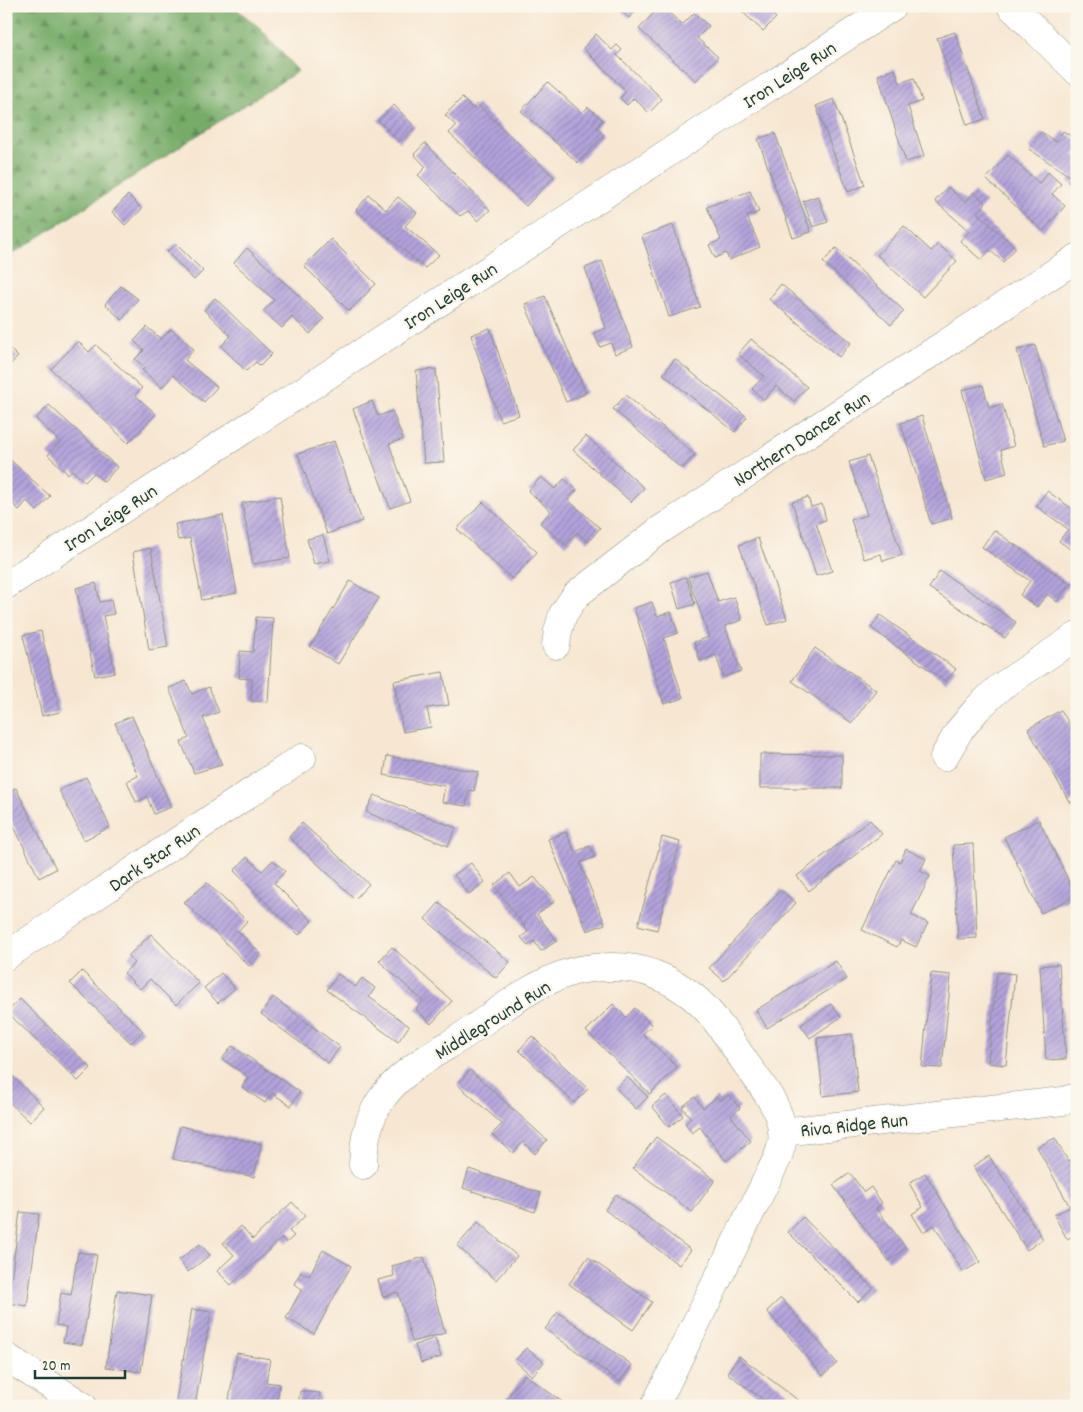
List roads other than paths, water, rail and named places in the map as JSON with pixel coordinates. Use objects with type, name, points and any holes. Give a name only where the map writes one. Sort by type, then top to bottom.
[{"type":"street","name":"Iron Leige Run","points":[[6,584],[893,6]]},
{"type":"street","points":[[1011,6],[1077,71]]},
{"type":"street","name":"Northern Dancer Run","points":[[556,645],[563,614],[576,595],[660,530],[1077,258]]},
{"type":"street","points":[[944,757],[959,731],[977,709],[999,688],[1077,636]]},
{"type":"street","name":"Dark Star Run","points":[[6,956],[302,758]]},
{"type":"street","name":"Middleground Run","points":[[363,1164],[364,1142],[372,1116],[383,1096],[402,1076],[534,988],[565,974],[606,966],[635,969],[659,976],[690,993],[707,1010],[766,1092],[778,1111],[782,1132]]},
{"type":"street","name":"Riva Ridge Run","points":[[656,1406],[778,1157],[782,1142],[782,1132],[1063,1101],[1077,1097]]},
{"type":"street","points":[[6,1357],[83,1406]]}]
